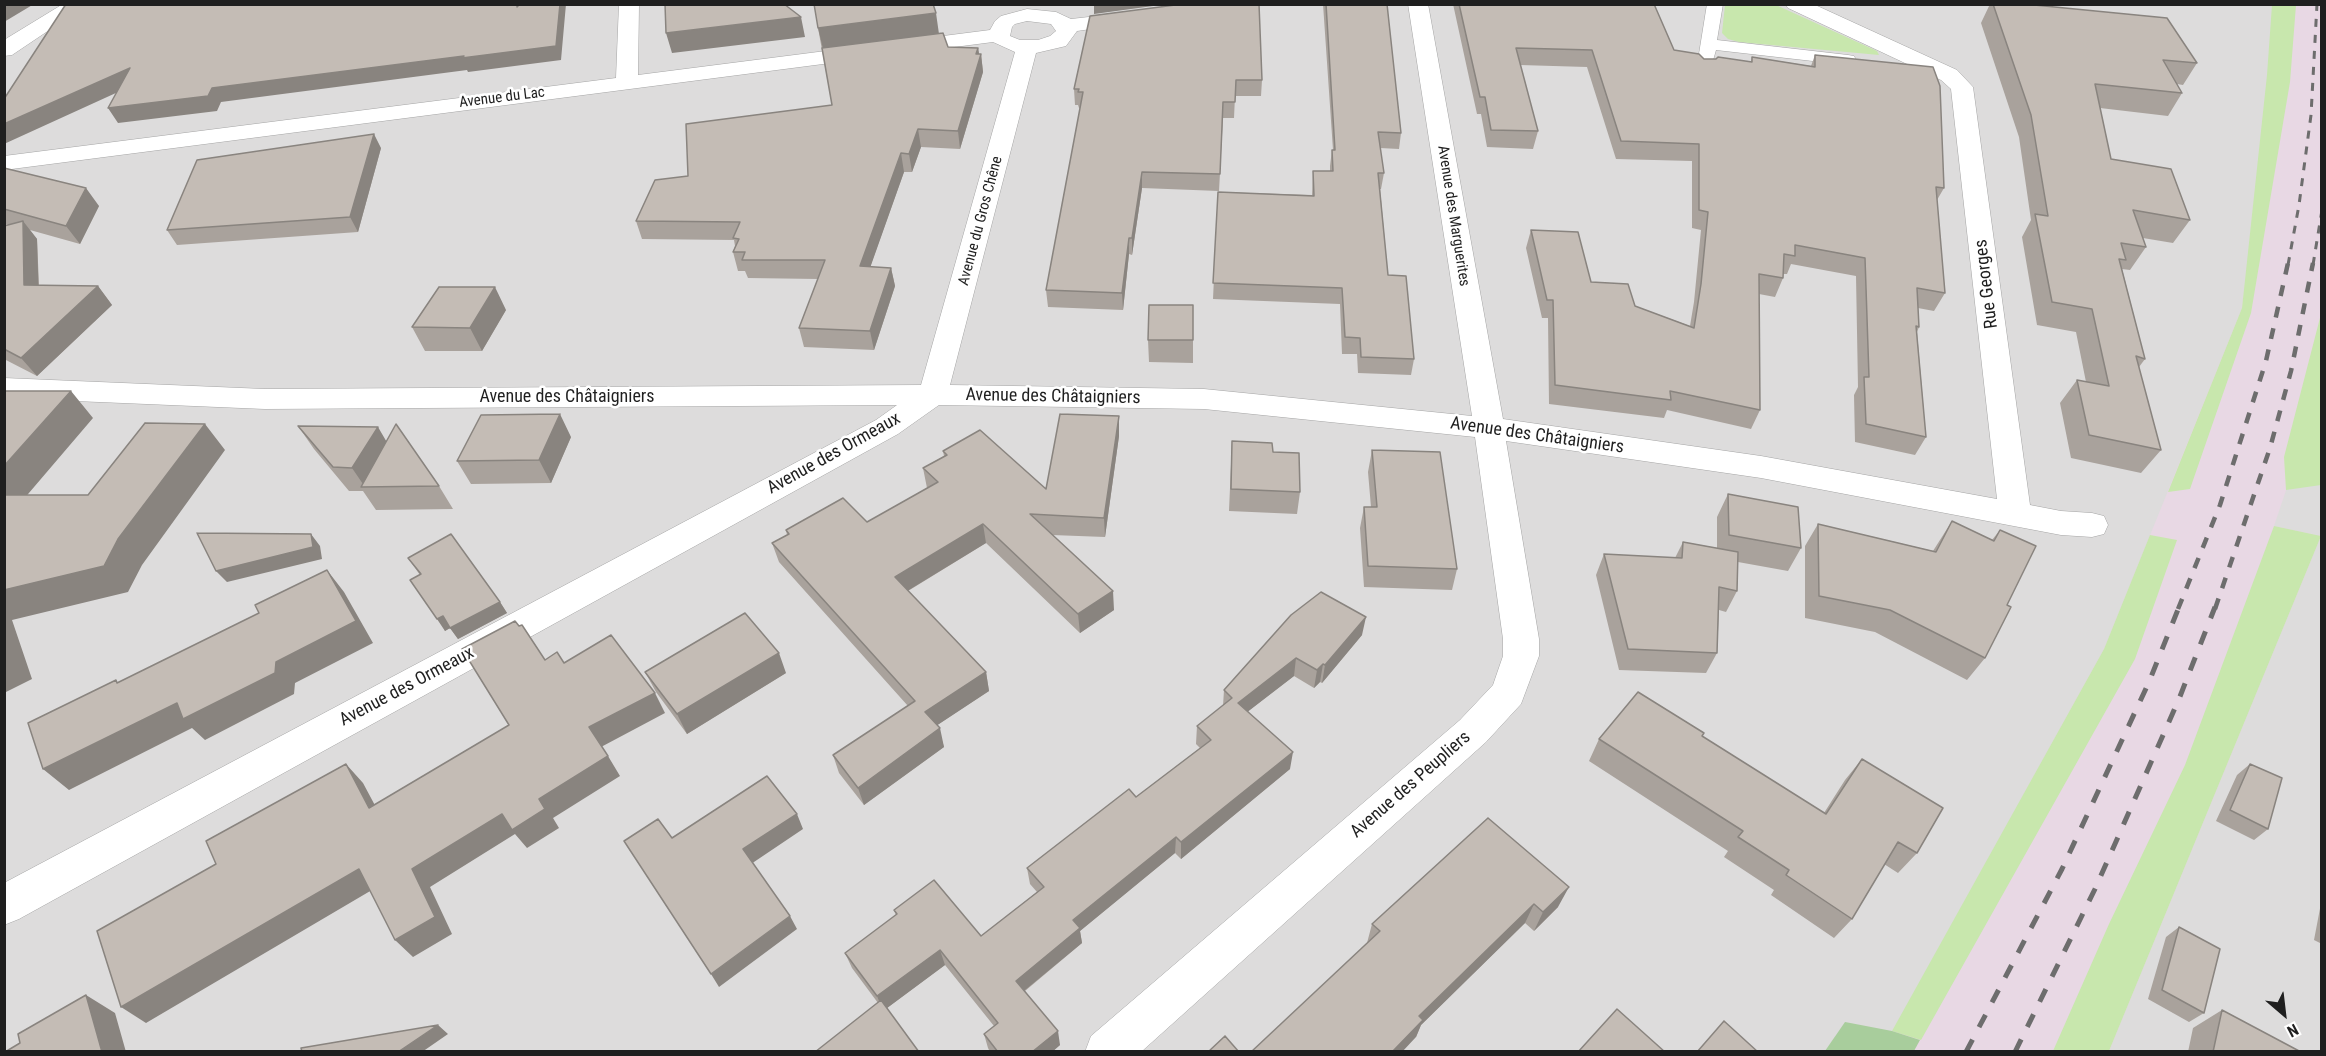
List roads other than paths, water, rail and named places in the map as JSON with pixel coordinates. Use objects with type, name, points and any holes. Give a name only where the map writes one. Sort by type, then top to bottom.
[{"type":"street","points":[[4,50],[78,4]]},
{"type":"street","points":[[627,82],[629,4]]},
{"type":"street","name":"Avenue des Marguerites","points":[[1418,4],[1488,428]]},
{"type":"street","name":"Rue Georges","points":[[1795,4],[1934,68],[1957,81],[1962,87],[2015,514]]},
{"type":"street","points":[[1039,10],[1066,26],[1067,32],[1058,41],[1039,47],[1009,44],[999,35],[1002,25],[1008,20],[1039,10]]},
{"type":"street","points":[[1066,26],[1155,15]]},
{"type":"street","name":"Avenue du Lac","points":[[4,163],[999,35]]},
{"type":"street","name":"Avenue du Gros Chêne","points":[[933,395],[1027,47]]},
{"type":"street","name":"Avenue des Châtaigniers","points":[[4,388],[265,399],[933,395],[1204,399],[1488,428],[1761,467],[2061,523],[2092,525]]},
{"type":"street","name":"Avenue des Ormeaux","points":[[4,905],[887,427],[933,395]]},
{"type":"street","name":"Avenue des Peupliers","points":[[1107,1052],[1473,731],[1508,693],[1521,656],[1521,639],[1488,428]]},
{"type":"lane","points":[[1704,70],[1715,4]]},
{"type":"lane","points":[[1709,44],[1863,61]]},
{"type":"lane","name":"Rue Georges","points":[[1887,63],[1934,68]]},
{"type":"railway","points":[[2288,265],[2311,115],[2317,4]]},
{"type":"railway","points":[[2313,265],[2322,210]]},
{"type":"railway","points":[[2178,609],[2220,505],[2266,361],[2288,263]]},
{"type":"railway","points":[[2215,609],[2270,448],[2291,371],[2313,263]]},
{"type":"railway","points":[[1966,1052],[2062,869],[2149,682],[2179,607]]},
{"type":"railway","points":[[2015,1052],[2095,889],[2179,699],[2215,607]]}]
